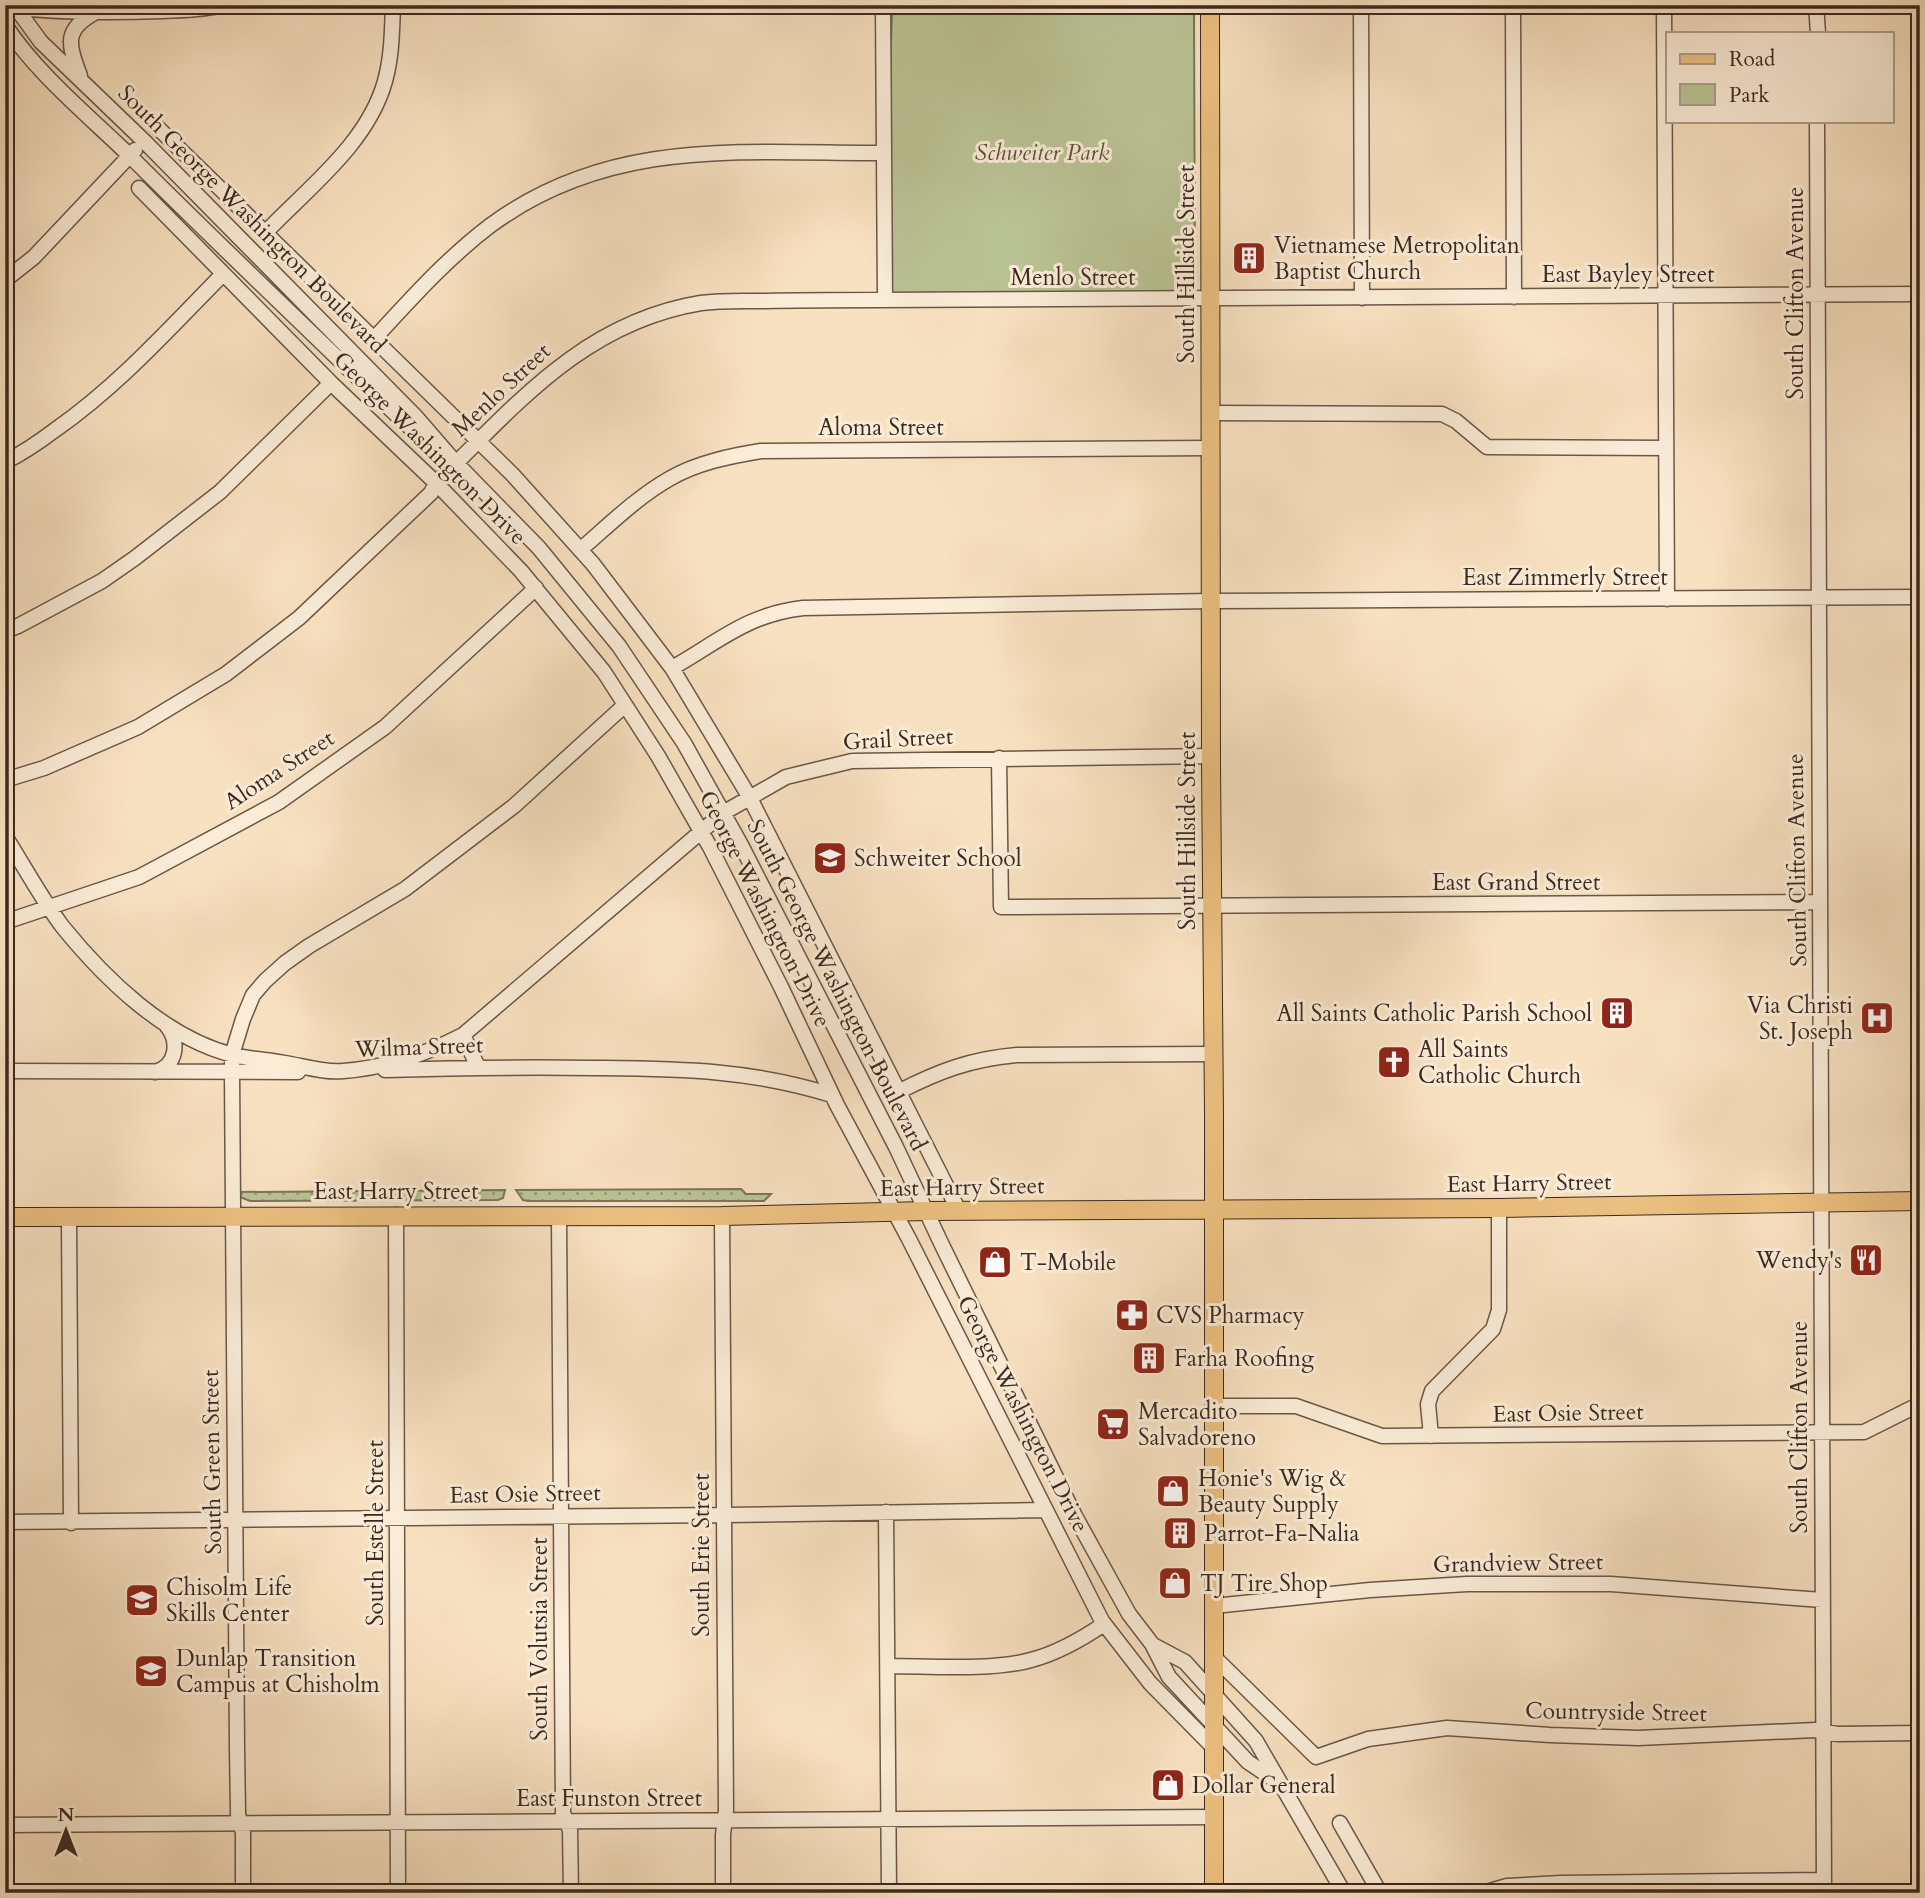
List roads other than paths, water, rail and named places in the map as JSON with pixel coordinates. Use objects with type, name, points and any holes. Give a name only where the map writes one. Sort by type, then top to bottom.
[{"type":"main road","name":"South Hillside Street","points":[[1210,5],[1214,1816]]},
{"type":"main road","name":"East Harry Street","points":[[5,1217],[722,1216],[894,1211],[1499,1208],[1920,1202]]},
{"type":"main road","points":[[1214,1816],[1214,1893]]},
{"type":"street","points":[[11,6],[97,12],[197,9],[223,5]]},
{"type":"street","points":[[266,232],[353,143],[370,117],[380,97],[387,72],[393,5]]},
{"type":"street","points":[[883,5],[885,300]]},
{"type":"street","points":[[1361,5],[1362,298]]},
{"type":"street","points":[[1513,5],[1514,298]]},
{"type":"street","points":[[1664,5],[1667,599]]},
{"type":"street","name":"South George Washington Boulevard","points":[[11,6],[41,41],[144,141],[417,418],[456,463],[539,548],[619,646],[684,743],[723,813],[896,1147],[1075,1516],[1129,1614],[1152,1644],[1169,1677],[1248,1762],[1280,1784]]},
{"type":"street","points":[[82,81],[70,39],[80,20],[97,12]]},
{"type":"street","name":"South George Washington Boulevard","points":[[5,25],[43,71],[130,156],[406,424],[456,463]]},
{"type":"street","name":"South Clifton Avenue","points":[[1817,122],[1824,1887]]},
{"type":"street","name":"George Washington Drive","points":[[155,125],[512,474],[580,550],[672,668],[750,798],[959,1211]]},
{"type":"street","points":[[5,280],[34,257],[144,141]]},
{"type":"street","points":[[373,340],[445,265],[489,226],[541,194],[588,173],[663,156],[709,153],[884,153]]},
{"type":"street","name":"George Washington Drive","points":[[139,188],[331,383],[436,483],[522,571],[604,672],[658,756],[701,832],[1104,1624],[1150,1683],[1214,1748]]},
{"type":"street","points":[[5,461],[20,454],[89,406],[128,372],[223,274]]},
{"type":"street","name":"East Bayley Street","points":[[1210,299],[1920,294]]},
{"type":"street","name":"Menlo Street","points":[[5,780],[44,768],[138,727],[226,674],[299,618],[431,493],[436,483],[541,380],[574,354],[652,316],[720,301],[1210,299]]},
{"type":"street","points":[[5,631],[102,581],[135,558],[220,492],[331,383]]},
{"type":"street","points":[[1211,412],[1442,414],[1456,421],[1487,447],[1666,448]]},
{"type":"street","name":"Aloma Street","points":[[580,550],[637,500],[671,478],[732,456],[761,451],[1211,448]]},
{"type":"street","name":"Aloma Street","points":[[5,922],[139,877],[279,802],[385,727],[536,589]]},
{"type":"street","name":"East Zimmerly Street","points":[[672,668],[742,625],[779,610],[900,605],[1211,601],[1920,597]]},
{"type":"street","name":"South Green Street","points":[[243,1893],[243,1833],[238,1814],[237,1748],[232,1055],[253,995],[285,963],[416,881],[514,806],[625,705]]},
{"type":"street","name":"Grail Street","points":[[341,1072],[414,1057],[463,1035],[723,813],[786,778],[852,761],[1211,756]]},
{"type":"street","name":"East Grand Street","points":[[999,758],[1000,907],[1820,902]]},
{"type":"street","points":[[5,836],[61,924],[107,977],[165,1024],[198,1042],[232,1055],[341,1072]]},
{"type":"street","points":[[154,1073],[167,1066],[175,1053],[174,1037],[165,1024]]},
{"type":"street","points":[[463,1035],[478,1067]]},
{"type":"street","points":[[898,1092],[933,1074],[984,1058],[1017,1055],[1213,1054]]},
{"type":"street","name":"Wilma Street","points":[[5,1071],[232,1073],[478,1067],[713,1070],[782,1081],[832,1094]]},
{"type":"street","points":[[1430,1436],[1428,1404],[1432,1391],[1496,1323],[1499,1310],[1499,1208]]},
{"type":"street","name":"South Estelle Street","points":[[396,1215],[398,1893]]},
{"type":"street","name":"South Volutsia Street","points":[[559,1216],[563,1813],[570,1830],[570,1893]]},
{"type":"street","name":"South Erie Street","points":[[722,1216],[723,1893]]},
{"type":"street","points":[[69,1217],[71,1523]]},
{"type":"street","name":"East Osie Street","points":[[1215,1406],[1296,1406],[1382,1436],[1430,1436],[1864,1432],[1920,1405]]},
{"type":"street","name":"East Osie Street","points":[[5,1522],[724,1516],[1045,1510]]},
{"type":"street","points":[[886,1513],[889,1893]]},
{"type":"street","name":"Grandview Street","points":[[1214,1606],[1370,1590],[1467,1584],[1611,1584],[1822,1600]]},
{"type":"street","points":[[888,1667],[986,1666],[1030,1661],[1077,1642],[1104,1624]]},
{"type":"street","name":"South George Washington Boulevard","points":[[1152,1644],[1185,1662],[1256,1741],[1343,1893]]},
{"type":"street","name":"Countryside Street","points":[[1213,1656],[1316,1757],[1368,1739],[1447,1728],[1638,1738],[1823,1732],[1920,1733]]},
{"type":"street","name":"East Funston Street","points":[[5,1825],[1214,1816]]},
{"type":"street","points":[[1340,1823],[1380,1893]]},
{"type":"street","points":[[1483,1893],[1507,1886],[1548,1883],[1673,1887],[1824,1887]]},
{"type":"place","name":"Vietnamese Metropolitan Baptist Church","points":[[1249,258]]},
{"type":"place","name":"Schweiter School","points":[[830,858]]},
{"type":"place","name":"All Saints Catholic Parish School","points":[[1617,1013]]},
{"type":"place","name":"Via Christi St. Joseph","points":[[1877,1018]]},
{"type":"place","name":"All Saints Catholic Church","points":[[1394,1062]]},
{"type":"place","name":"Wendy's","points":[[1866,1260]]},
{"type":"place","name":"T-Mobile","points":[[995,1262]]},
{"type":"place","name":"CVS Pharmacy","points":[[1132,1315]]},
{"type":"place","name":"Farha Roofing","points":[[1149,1358]]},
{"type":"place","name":"Mercadito Salvadoreno","points":[[1113,1424]]},
{"type":"place","name":"Honie's Wig & Beauty Supply","points":[[1173,1491]]},
{"type":"place","name":"Parrot-Fa-Nalia","points":[[1180,1533]]},
{"type":"place","name":"TJ Tire Shop","points":[[1175,1583]]},
{"type":"place","name":"Chisolm Life Skills Center","points":[[142,1600]]},
{"type":"place","name":"Dunlap Transition Campus at Chisholm","points":[[151,1671]]},
{"type":"place","name":"Dollar General","points":[[1168,1785]]},
{"type":"park label","name":"Schweiter Park","points":[[1042,152]]}]
